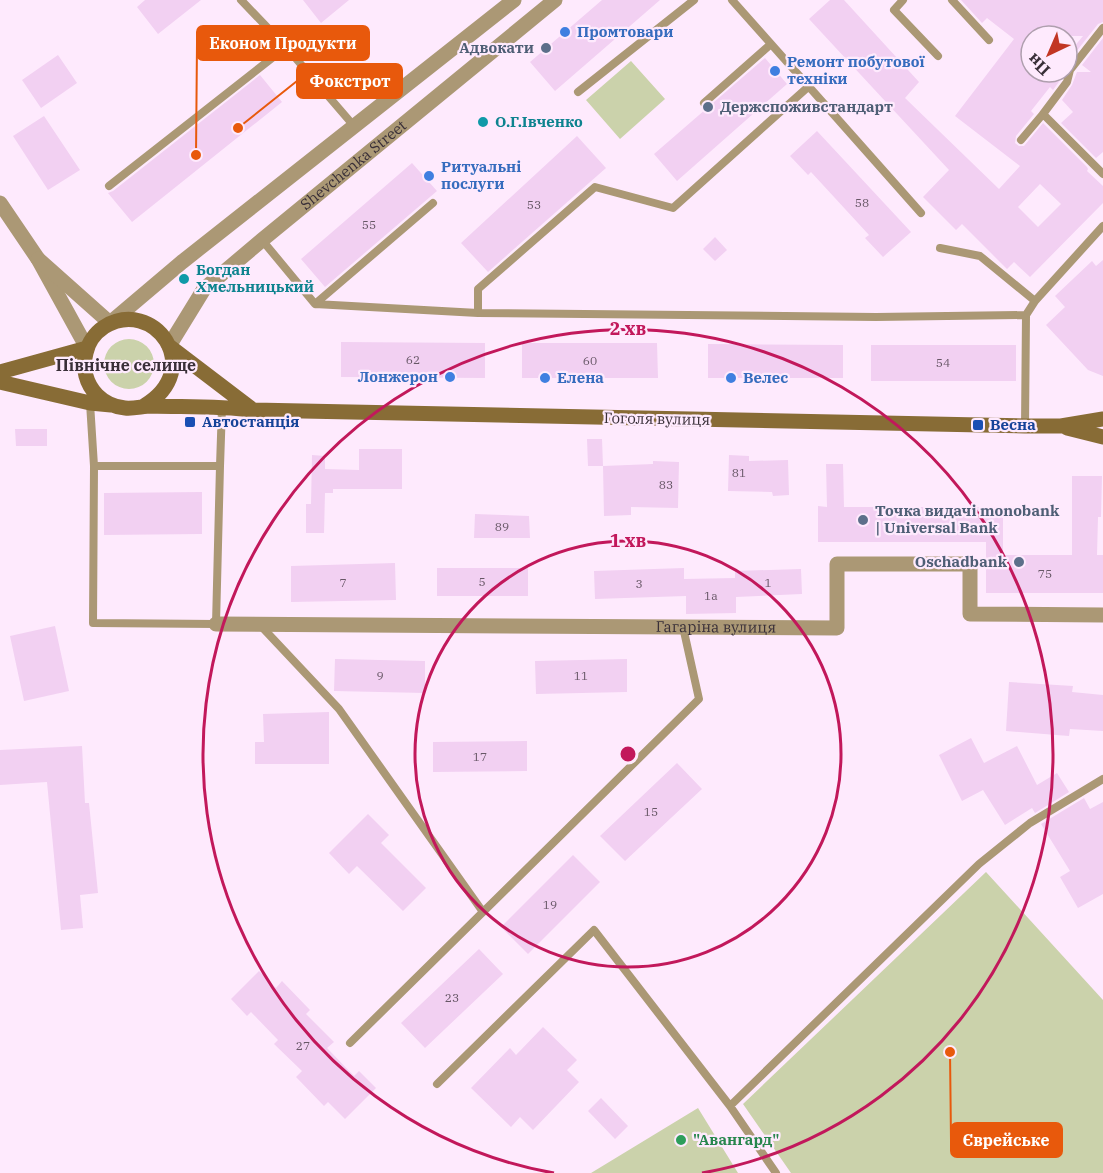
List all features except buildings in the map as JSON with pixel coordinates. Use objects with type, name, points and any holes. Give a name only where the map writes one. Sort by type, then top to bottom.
[{"type":"main road","points":[[112,405],[102,400],[88,382],[84,371],[84,359],[87,348],[100,329],[110,323],[133,320],[144,322],[155,328],[169,346],[253,410]]},
{"type":"main road","points":[[144,406],[165,390],[170,380],[173,357],[169,346]]},
{"type":"main road","points":[[0,372],[87,348]]},
{"type":"main road","name":"Гоголя вулиця","points":[[0,382],[90,403],[124,408],[222,406],[253,410],[1025,426],[1061,426],[1103,419]]},
{"type":"main road","name":"Гоголя вулиця","points":[[1061,426],[1103,436]]},
{"type":"street","name":"Shevchenka Street","points":[[110,323],[182,262],[514,0]]},
{"type":"street","name":"Shevchenka Street","points":[[169,346],[204,289],[555,0]]},
{"type":"street","points":[[0,203],[38,259],[87,348]]},
{"type":"street","points":[[38,259],[110,323]]},
{"type":"street","name":"Гагаріна вулиця","points":[[216,624],[837,628],[837,564],[970,564],[970,614],[1103,615]]},
{"type":"lane","points":[[241,0],[286,47],[354,126]]},
{"type":"lane","points":[[578,92],[694,0]]},
{"type":"lane","points":[[732,0],[921,213]]},
{"type":"lane","points":[[903,0],[894,9],[938,56]]},
{"type":"lane","points":[[952,0],[988,40]]},
{"type":"lane","points":[[1021,140],[1067,82],[1070,70],[1103,28]]},
{"type":"lane","points":[[704,103],[771,44]]},
{"type":"lane","points":[[109,186],[286,47]]},
{"type":"lane","points":[[478,313],[478,289],[595,187],[673,208],[808,87]]},
{"type":"lane","points":[[1043,114],[1103,174]]},
{"type":"lane","points":[[315,304],[433,203]]},
{"type":"lane","points":[[1025,426],[1026,315],[1035,301],[1103,226]]},
{"type":"lane","points":[[262,240],[315,304],[478,313],[876,317],[1026,315]]},
{"type":"lane","points":[[940,248],[980,256],[1035,301]]},
{"type":"lane","points":[[90,403],[94,466],[93,623],[216,624],[222,406]]},
{"type":"lane","points":[[94,466],[220,466]]},
{"type":"lane","points":[[260,624],[339,709],[483,912]]},
{"type":"lane","points":[[350,1043],[699,699],[683,627]]},
{"type":"lane","points":[[730,1106],[979,864],[1030,823],[1103,778]]},
{"type":"lane","points":[[437,1084],[594,930],[730,1106],[776,1173]]},
{"type":"green space","points":[[631,61],[665,99],[620,139],[586,100]]},
{"type":"green space","points":[[124,339],[134,339],[147,346],[154,359],[154,369],[147,382],[134,389],[124,389],[115,385],[108,378],[104,369],[104,359],[108,350],[115,343]]},
{"type":"green space","points":[[986,872],[1103,1000],[1103,1173],[791,1173],[743,1104]]},
{"type":"green space","name":"\"Авангард\"","points":[[698,1108],[738,1173],[591,1173]]},
{"type":"place","name":"Промтовари","points":[[565,32]]},
{"type":"place","name":"Адвокати","points":[[546,48]]},
{"type":"place","name":"Ремонт побутової техніки","points":[[775,71]]},
{"type":"place","name":"Держспоживстандарт","points":[[708,107]]},
{"type":"place","name":"О.Г.Івченко","points":[[483,122]]},
{"type":"place","name":"Фокстрот","points":[[238,128]]},
{"type":"place","name":"Економ Продукти","points":[[196,155]]},
{"type":"place","name":"Ритуальні послуги","points":[[429,176]]},
{"type":"place","name":"Богдан Хмельницький","points":[[184,279]]},
{"type":"place","name":"Лонжерон","points":[[450,377]]},
{"type":"place","name":"Елена","points":[[545,378]]},
{"type":"place","name":"Велес","points":[[731,378]]},
{"type":"place","name":"Автостанція","points":[[190,422]]},
{"type":"place","name":"Весна","points":[[978,425]]},
{"type":"place","name":"Точка видачі monobank | Universal Bank","points":[[863,520]]},
{"type":"place","name":"Oschadbank","points":[[1019,562]]},
{"type":"place","name":"Єврейське","points":[[950,1052]]},
{"type":"place","name":"\"Авангард\"","points":[[681,1140]]},
{"type":"district","name":"Північне селище","points":[[126,365]]}]
